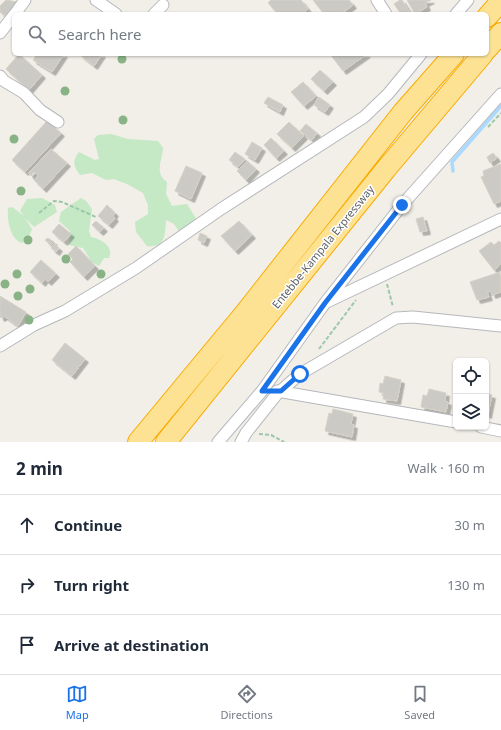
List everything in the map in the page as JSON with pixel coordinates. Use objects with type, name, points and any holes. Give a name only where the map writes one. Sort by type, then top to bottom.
[{"type":"highway","points":[[489,15],[501,1]]},
{"type":"highway","points":[[489,47],[501,33]]},
{"type":"highway","name":"Entebbe-Kampala Expressway","points":[[138,442],[245,313],[403,112],[452,56]]},
{"type":"highway","name":"Entebbe-Kampala Expressway","points":[[166,442],[386,169],[481,56]]},
{"type":"street","points":[[16,12],[25,0]]},
{"type":"street","points":[[96,0],[113,12]]},
{"type":"street","points":[[377,0],[385,12]]},
{"type":"street","points":[[458,12],[468,0]]},
{"type":"street","points":[[156,12],[163,5]]},
{"type":"street","points":[[2,27],[12,17]]},
{"type":"street","points":[[0,346],[34,325],[65,311],[136,268],[221,209],[364,117],[388,94],[416,56]]},
{"type":"street","points":[[0,76],[4,81],[24,93],[40,110],[58,122]]},
{"type":"street","points":[[218,442],[262,391],[325,303],[402,205],[501,94]]},
{"type":"street","points":[[325,303],[501,219]]},
{"type":"street","points":[[244,437],[281,391],[300,374],[396,318],[413,317],[501,326]]},
{"type":"street","points":[[262,391],[281,391],[453,421]]},
{"type":"street","points":[[489,429],[501,431]]},
{"type":"path","points":[[39,213],[54,202],[62,202],[96,217]]},
{"type":"path","points":[[384,275],[396,318]]},
{"type":"path","points":[[319,350],[356,301]]},
{"type":"path","points":[[244,437],[271,435],[284,442]]},
{"type":"green space","points":[[111,134],[128,139],[158,141],[163,148],[160,171],[161,175],[167,182],[166,194],[172,206],[187,204],[198,222],[182,236],[174,224],[166,220],[165,235],[161,242],[158,245],[147,246],[136,232],[135,222],[148,214],[148,205],[143,193],[114,179],[106,180],[92,173],[80,175],[74,164],[75,158],[79,152],[95,160],[99,159],[94,139],[98,135]]},
{"type":"green space","points":[[42,198],[55,205],[57,212],[34,227],[25,218],[32,229],[28,239],[22,243],[18,241],[10,228],[8,208],[12,207],[24,216],[20,211],[27,199]]},
{"type":"green space","points":[[81,198],[86,201],[92,209],[89,231],[91,237],[102,241],[110,250],[109,258],[104,258],[99,266],[92,262],[83,248],[69,245],[70,231],[59,221],[61,212]]},
{"type":"building","points":[[6,0],[17,2],[5,16],[0,12],[0,6]]},
{"type":"building","points":[[271,0],[301,0],[308,9],[304,12],[276,12],[268,3]]},
{"type":"building","points":[[313,0],[349,0],[353,5],[344,12],[322,12]]},
{"type":"building","points":[[402,0],[410,12],[400,12],[394,4]]},
{"type":"building","points":[[407,0],[431,0],[425,3],[427,7],[418,12],[414,12]]},
{"type":"building","points":[[17,56],[21,56],[42,75],[29,90],[6,69]]},
{"type":"building","points":[[36,56],[63,56],[52,72],[33,60]]},
{"type":"building","points":[[81,56],[101,56],[94,66]]},
{"type":"building","points":[[332,56],[364,56],[343,71]]},
{"type":"building","points":[[320,70],[333,82],[324,91],[311,79]]},
{"type":"building","points":[[303,82],[316,96],[304,106],[291,92]]},
{"type":"building","points":[[268,97],[283,105],[280,112],[264,103]]},
{"type":"building","points":[[319,97],[330,105],[325,112],[314,105]]},
{"type":"building","points":[[47,121],[61,133],[25,172],[12,160]]},
{"type":"building","points":[[289,122],[304,136],[292,148],[277,134]]},
{"type":"building","points":[[306,124],[317,133],[312,140],[300,131]]},
{"type":"building","points":[[271,138],[284,151],[276,158],[264,145]]},
{"type":"building","points":[[252,142],[262,148],[255,160],[245,154]]},
{"type":"building","points":[[51,149],[67,163],[43,189],[34,180],[38,176],[34,172],[31,176],[29,173]]},
{"type":"building","points":[[235,152],[245,159],[238,167],[229,160]]},
{"type":"building","points":[[493,153],[497,158],[490,163],[487,157]]},
{"type":"building","points":[[247,161],[256,169],[246,180],[237,171]]},
{"type":"building","points":[[501,164],[501,201],[494,204],[481,177],[484,176],[483,171]]},
{"type":"building","points":[[186,166],[202,173],[191,199],[175,191]]},
{"type":"building","points":[[107,205],[115,213],[113,216],[115,218],[109,225],[98,216]]},
{"type":"building","points":[[423,217],[427,231],[420,232],[416,219]]},
{"type":"building","points":[[96,221],[104,228],[100,232],[92,225]]},
{"type":"building","points":[[239,221],[252,235],[235,251],[221,236]]},
{"type":"building","points":[[59,224],[71,234],[64,242],[52,232]]},
{"type":"building","points":[[200,233],[207,236],[204,243],[198,240]]},
{"type":"building","points":[[48,238],[54,242],[51,245],[45,240]]},
{"type":"building","points":[[499,241],[501,243],[501,264],[494,270],[479,251],[491,242],[494,245]]},
{"type":"building","points":[[54,244],[59,248],[56,252],[51,248]]},
{"type":"building","points":[[76,246],[95,266],[84,277],[70,262],[73,259],[68,254]]},
{"type":"building","points":[[41,260],[56,274],[48,282],[45,279],[42,283],[30,272]]},
{"type":"building","points":[[500,272],[501,292],[492,295],[491,291],[487,292],[489,297],[477,300],[470,282]]},
{"type":"building","points":[[0,296],[26,312],[18,326],[4,316],[2,318],[0,317]]},
{"type":"building","points":[[65,343],[85,359],[72,376],[52,360]]},
{"type":"building","points":[[385,376],[401,380],[397,401],[383,399],[384,393],[379,392],[380,383],[383,384]]},
{"type":"building","points":[[429,389],[446,393],[445,401],[448,402],[446,412],[421,407],[423,395],[427,396]]},
{"type":"building","points":[[489,394],[492,395],[489,410]]},
{"type":"building","points":[[333,409],[353,414],[351,424],[354,425],[352,437],[325,431],[329,413],[332,414]]},
{"type":"waterway","points":[[453,171],[452,162],[501,106]]},
{"type":"route","points":[[300,374],[281,391],[262,391],[325,303],[402,205]]}]
